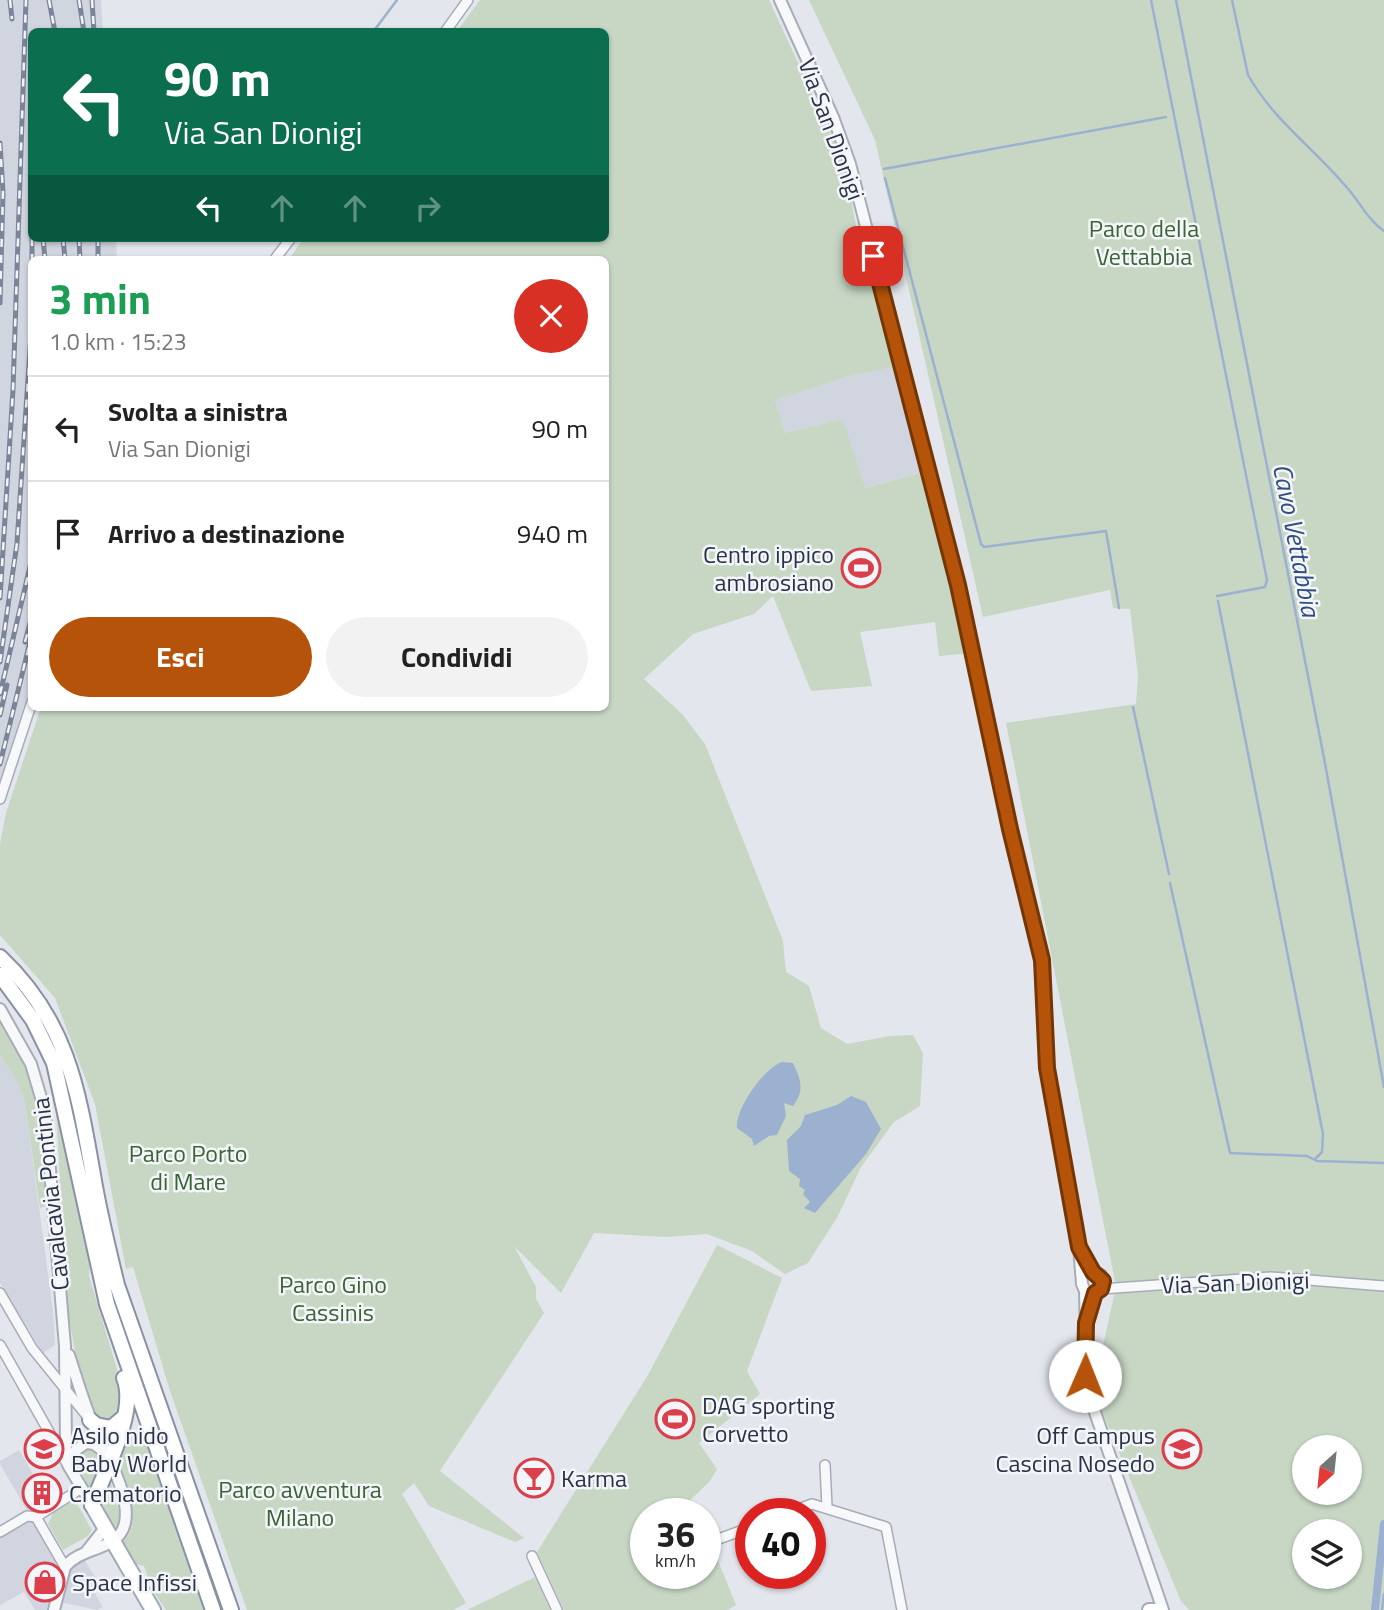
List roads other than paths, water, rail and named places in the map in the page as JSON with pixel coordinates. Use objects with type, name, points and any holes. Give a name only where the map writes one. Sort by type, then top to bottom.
[{"type":"main road","points":[[0,957],[19,975],[42,1007],[60,1038],[72,1068],[85,1121],[103,1229],[117,1285],[231,1610]]},
{"type":"main road","points":[[0,975],[33,1020],[59,1079],[95,1258],[121,1350],[213,1610]]},
{"type":"main road","points":[[95,1258],[95,1284],[126,1383],[125,1416],[92,1505],[153,1610]]},
{"type":"main road","points":[[90,1420],[96,1425],[111,1428],[125,1416]]},
{"type":"main road","points":[[1150,1610],[1161,1610]]},
{"type":"street","points":[[448,28],[468,0]]},
{"type":"street","name":"Via San Dionigi","points":[[780,0],[833,117],[850,164],[958,585],[1010,829],[1042,960],[1047,1068],[1079,1247],[1088,1275],[1096,1289],[1086,1323],[1087,1390],[1156,1587],[1161,1610]]},
{"type":"street","points":[[277,256],[288,242]]},
{"type":"street","points":[[0,799],[29,711]]},
{"type":"street","name":"Cavalcavia Pontinia","points":[[0,1009],[31,1064],[45,1111],[65,1346],[68,1465]]},
{"type":"street","name":"Via San Dionigi","points":[[1088,1275],[1096,1289]]},
{"type":"street","name":"Via San Dionigi","points":[[1096,1289],[1271,1277],[1384,1286]]},
{"type":"street","points":[[0,1293],[32,1348],[90,1420]]},
{"type":"street","points":[[0,1345],[92,1505]]},
{"type":"street","name":"Cavalcavia Pontinia","points":[[65,1346],[90,1420],[110,1458],[127,1514],[123,1528],[109,1534],[65,1567]]},
{"type":"street","points":[[68,1465],[76,1450],[86,1443],[98,1446],[110,1458]]},
{"type":"street","points":[[825,1465],[827,1507],[886,1527],[902,1610]]},
{"type":"street","points":[[0,1532],[27,1516],[36,1517],[82,1488]]},
{"type":"street","points":[[36,1517],[65,1567],[54,1610]]},
{"type":"street","points":[[532,1556],[557,1610]]},
{"type":"street","points":[[1150,1610],[1156,1587]]},
{"type":"water","points":[[782,1062],[793,1063],[800,1080],[799,1095],[793,1106],[784,1103],[786,1116],[777,1135],[769,1136],[754,1146],[752,1139],[737,1128],[741,1111],[759,1081]]},
{"type":"water","points":[[851,1096],[866,1102],[881,1129],[866,1154],[815,1213],[804,1208],[810,1202],[803,1194],[805,1190],[799,1186],[800,1179],[789,1171],[787,1140],[801,1126],[805,1115],[837,1105]]},
{"type":"waterway","points":[[376,28],[397,0]]},
{"type":"waterway","points":[[1151,0],[1267,580],[1265,587],[1217,596]]},
{"type":"waterway","name":"Cavo Vettabbia","points":[[1176,0],[1324,758],[1384,1087]]},
{"type":"waterway","points":[[1232,0],[1248,75],[1258,92],[1384,231]]},
{"type":"waterway","points":[[884,169],[1166,117]]},
{"type":"waterway","points":[[885,178],[981,544],[984,547],[1106,531],[1119,608]]},
{"type":"waterway","points":[[1218,601],[1323,1134],[1322,1152],[1315,1159]]},
{"type":"waterway","points":[[1133,707],[1169,874]]},
{"type":"waterway","points":[[1170,883],[1230,1153],[1307,1156],[1317,1161],[1384,1163]]},
{"type":"waterway","points":[[1375,1610],[1384,1524]]},
{"type":"waterway","name":"Cavo Vettabbia","points":[[1382,1610],[1384,1594]]},
{"type":"railway","points":[[10,0],[12,19]]},
{"type":"railway","points":[[0,598],[13,390],[26,0]]},
{"type":"railway","points":[[49,0],[54,28]]},
{"type":"railway","points":[[79,0],[83,28]]},
{"type":"railway","points":[[92,0],[94,28]]},
{"type":"railway","points":[[0,143],[3,192],[0,303]]},
{"type":"railway","points":[[32,242],[32,256]]},
{"type":"railway","points":[[43,242],[45,256]]},
{"type":"railway","points":[[63,242],[65,256]]},
{"type":"railway","points":[[79,242],[80,256]]},
{"type":"railway","points":[[98,242],[98,256]]},
{"type":"railway","points":[[0,662],[17,543],[28,379]]},
{"type":"railway","points":[[0,694],[28,575]]},
{"type":"railway","points":[[25,642],[28,631]]},
{"type":"railway","points":[[0,764],[28,650]]},
{"type":"railway","points":[[0,715],[7,685]]},
{"type":"place","name":"Centro ippico ambrosiano","points":[[861,568]]},
{"type":"place","name":"DAG sporting Corvetto","points":[[675,1419]]},
{"type":"place","name":"Asilo nido Baby World","points":[[44,1449]]},
{"type":"place","name":"Off Campus Cascina Nosedo","points":[[1182,1449]]},
{"type":"place","name":"Karma","points":[[534,1478]]},
{"type":"place","name":"Crematorio","points":[[42,1493]]},
{"type":"place","name":"Space Infissi","points":[[45,1582]]},
{"type":"park label","name":"Parco della Vettabbia","points":[[1144,242]]},
{"type":"park label","name":"Parco Porto di Mare","points":[[188,1167]]},
{"type":"park label","name":"Parco Gino Cassinis","points":[[333,1298]]},
{"type":"park label","name":"Parco avventura Milano","points":[[300,1503]]}]
